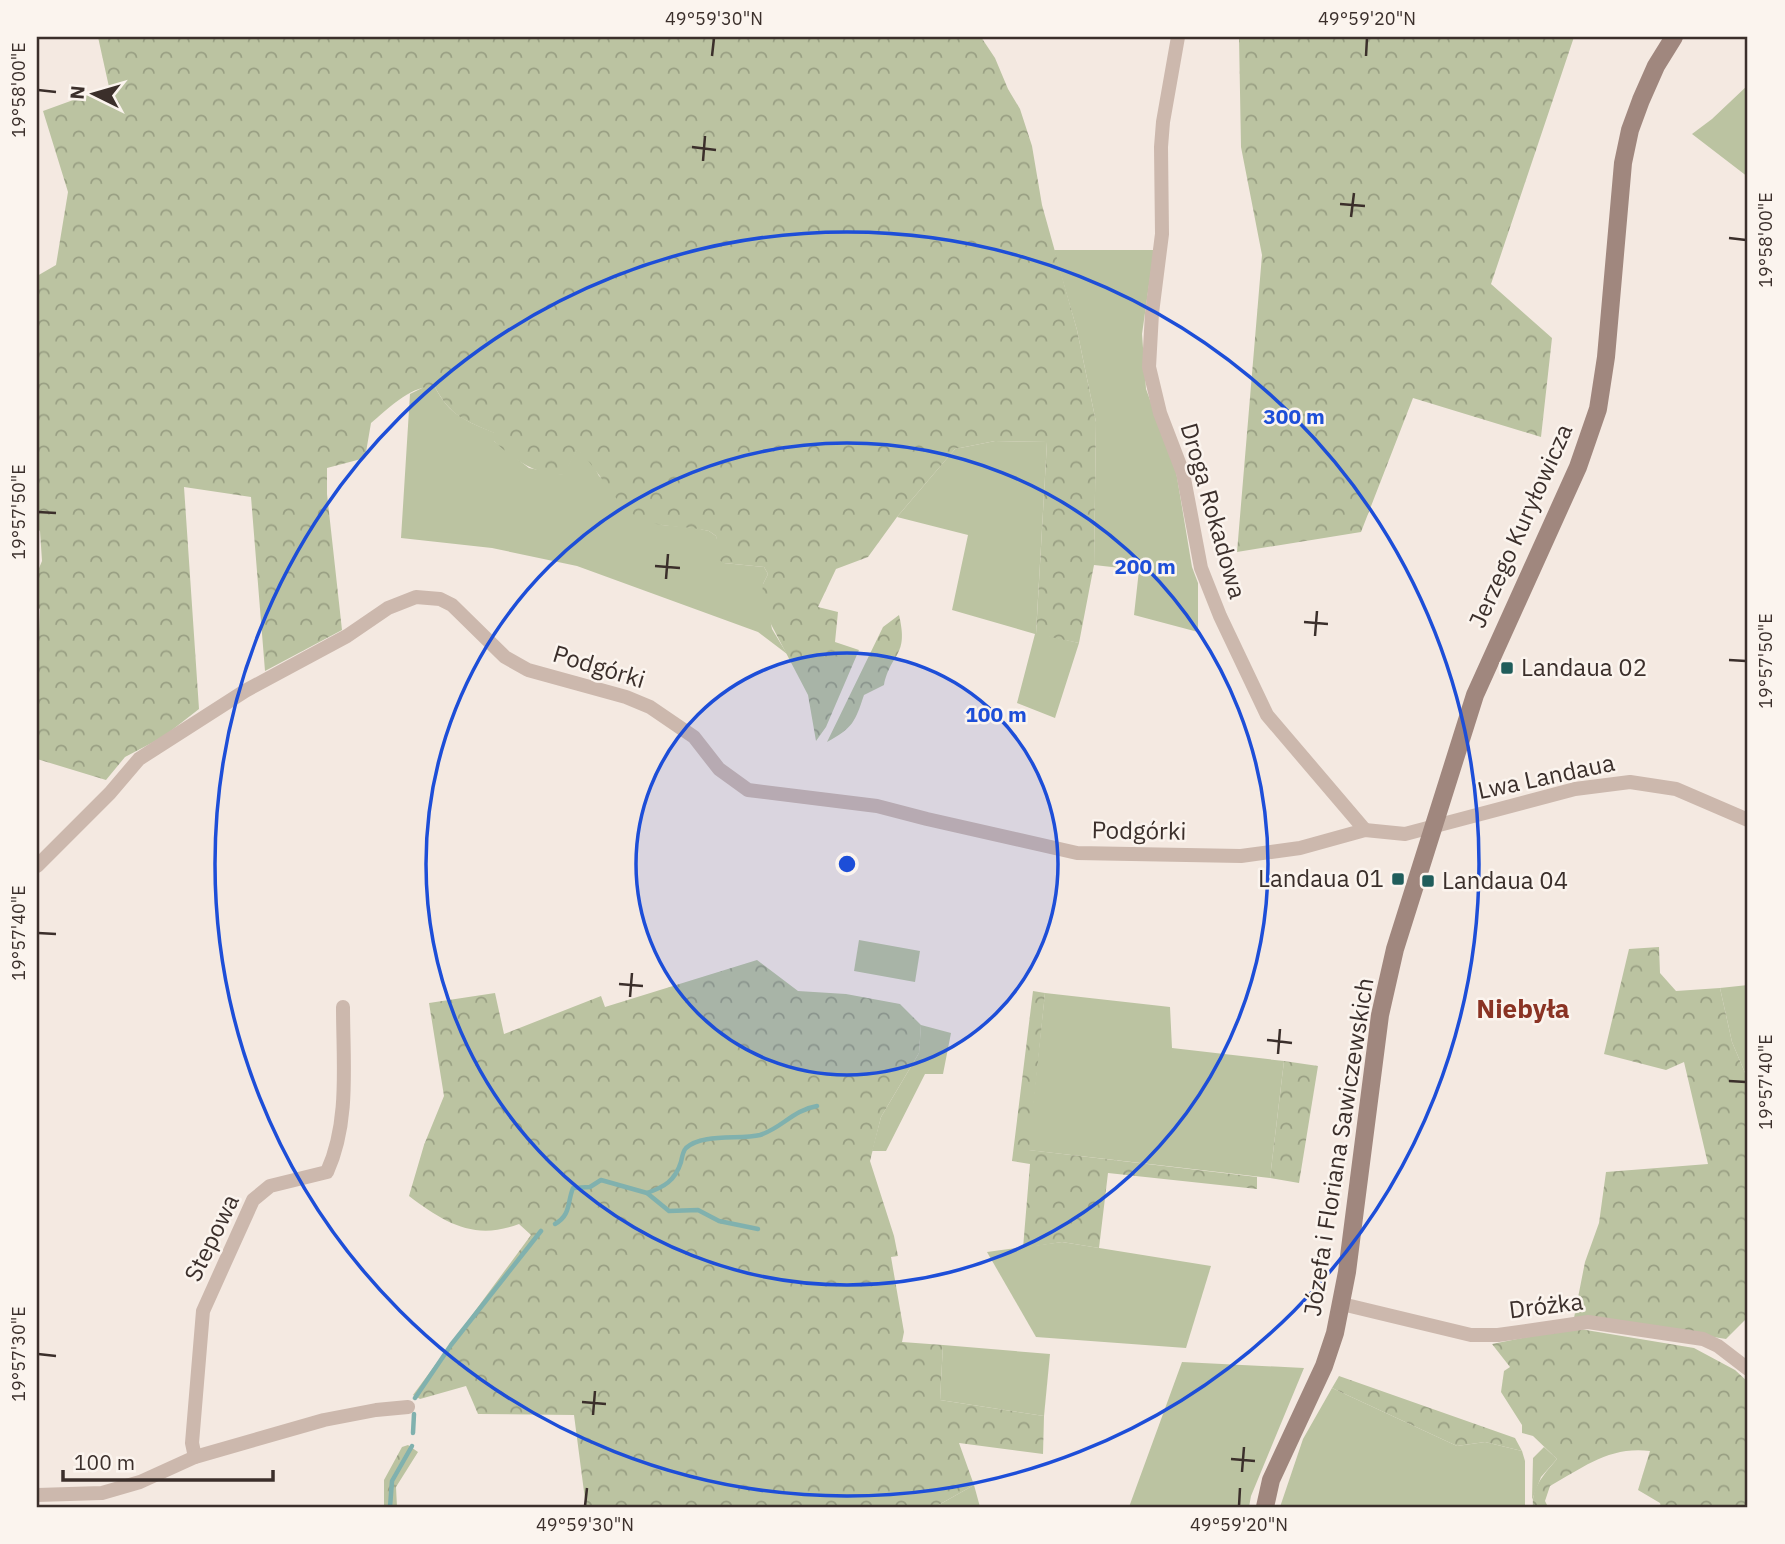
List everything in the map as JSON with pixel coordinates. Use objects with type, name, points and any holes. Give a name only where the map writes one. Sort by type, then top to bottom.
[{"type":"street","name":"Droga Rokadowa","points":[[1178,37],[1162,134],[1161,234],[1149,367],[1160,413],[1183,473],[1200,568],[1220,616],[1267,715],[1365,830]]},
{"type":"street","name":"Jerzego Kuryłowicza","points":[[1432,827],[1475,695],[1590,437],[1598,409],[1606,357],[1623,163],[1640,100],[1674,37]]},
{"type":"street","name":"Podgórki","points":[[37,866],[110,793],[139,759],[245,691],[347,636],[388,608],[416,597],[440,599],[452,605],[505,657],[528,670],[626,697],[650,707],[694,737],[719,769],[747,790],[877,806],[1077,853],[1241,856],[1300,848],[1365,830],[1405,834],[1432,827]]},
{"type":"street","name":"Lwa Landaua","points":[[1432,827],[1575,789],[1630,782],[1676,789],[1748,820]]},
{"type":"street","name":"Józefa i Floriana Sawiczewskich","points":[[1265,1507],[1271,1480],[1324,1366],[1335,1333],[1342,1304],[1380,1015],[1395,949],[1432,827]]},
{"type":"street","name":"Stepowa","points":[[195,1457],[192,1443],[203,1311],[253,1200],[270,1186],[327,1172],[337,1150],[343,1102],[343,1007]]},
{"type":"street","name":"Dróżka","points":[[1342,1304],[1471,1335],[1521,1333],[1588,1322],[1703,1339],[1718,1346],[1748,1368]]},
{"type":"street","points":[[37,1495],[102,1493],[140,1482],[195,1457],[324,1420],[408,1407]]},
{"type":"green space","points":[[98,37],[981,37],[995,58],[1020,109],[1032,146],[1042,205],[1077,330],[1096,422],[1094,565],[1079,643],[1036,634],[1047,442],[995,441],[955,449],[897,517],[868,557],[836,569],[818,607],[838,612],[835,642],[859,650],[826,727],[816,741],[808,695],[761,605],[763,584],[768,574],[764,567],[724,563],[717,559],[716,536],[709,531],[656,524],[637,517],[618,501],[577,450],[564,475],[544,472],[526,465],[494,441],[494,433],[453,411],[435,387],[426,387],[409,393],[371,423],[365,458],[327,468],[327,494],[342,630],[265,671],[251,497],[184,487],[199,709],[163,737],[125,757],[106,780],[37,759],[40,609],[37,607],[37,573],[42,561],[40,531],[37,529],[37,276],[56,265],[68,192],[43,111],[109,87]]},
{"type":"green space","points":[[1239,37],[1574,37],[1491,284],[1552,338],[1541,437],[1413,398],[1361,532],[1237,552],[1262,255],[1241,147]]},
{"type":"green space","points":[[1748,85],[1748,177],[1692,134]]},
{"type":"green space","points":[[1054,250],[1154,250],[1142,334],[1146,389],[1176,471],[1192,567],[1198,583],[1198,632],[1134,615],[1139,570],[1094,565],[1096,422],[1077,330]]},
{"type":"green space","points":[[426,386],[435,387],[440,397],[459,416],[495,433],[494,441],[529,468],[563,475],[577,449],[592,462],[599,476],[662,525],[709,531],[716,536],[724,563],[764,567],[768,574],[763,584],[772,629],[787,654],[758,632],[577,566],[492,548],[401,538],[410,394]]},
{"type":"green space","points":[[995,441],[1047,442],[1036,633],[1079,643],[1055,718],[1017,703],[1035,634],[952,610],[968,535],[897,517],[955,449]]},
{"type":"green space","points":[[899,615],[902,639],[884,685],[864,695],[852,723],[827,742],[883,627]]},
{"type":"green space","points":[[859,940],[920,951],[915,982],[854,971]]},
{"type":"green space","points":[[1659,947],[1660,973],[1676,991],[1720,988],[1732,1042],[1748,1080],[1748,1317],[1726,1339],[1590,1317],[1574,1318],[1585,1262],[1599,1223],[1606,1172],[1708,1164],[1684,1062],[1666,1070],[1604,1054],[1629,949]]},
{"type":"green space","points":[[757,960],[798,991],[846,994],[900,1004],[921,1025],[919,1053],[881,1117],[870,1161],[898,1256],[891,1257],[904,1332],[902,1342],[943,1345],[940,1400],[1044,1416],[1043,1454],[959,1443],[974,1485],[935,1507],[586,1507],[574,1415],[478,1414],[466,1386],[420,1399],[413,1395],[531,1235],[519,1224],[488,1231],[461,1226],[435,1214],[409,1196],[424,1145],[444,1096],[429,1003],[495,993],[504,1034],[601,996],[605,1007]]},
{"type":"green space","points":[[1748,985],[1748,1080],[1732,1042],[1720,988]]},
{"type":"green space","points":[[1033,991],[1045,993],[1029,1150],[1257,1177],[1257,1189],[1108,1173],[1099,1248],[1062,1242],[1023,1248],[1030,1164],[1012,1161]]},
{"type":"green space","points":[[1045,993],[1170,1007],[1172,1048],[1284,1061],[1270,1178],[1028,1150]]},
{"type":"green space","points":[[921,1025],[951,1033],[943,1074],[925,1074],[886,1151],[872,1151],[881,1117],[919,1053]]},
{"type":"green space","points":[[1284,1061],[1318,1066],[1299,1183],[1270,1178]]},
{"type":"green space","points":[[1062,1242],[1211,1266],[1186,1348],[1036,1337],[987,1252]]},
{"type":"green space","points":[[1574,1328],[1694,1348],[1735,1370],[1748,1382],[1748,1507],[1661,1507],[1660,1503],[1638,1490],[1650,1451],[1636,1450],[1610,1455],[1586,1465],[1550,1486],[1545,1501],[1548,1507],[1533,1507],[1537,1487],[1557,1459],[1533,1436],[1522,1433],[1522,1425],[1501,1392],[1504,1371],[1510,1367],[1492,1344]]},
{"type":"green space","points":[[943,1345],[1050,1354],[1044,1416],[940,1400]]},
{"type":"green space","points":[[1182,1362],[1304,1368],[1251,1496],[1249,1507],[1129,1507]]},
{"type":"green space","points":[[1339,1376],[1515,1438],[1522,1451],[1485,1442],[1457,1446],[1332,1388]]},
{"type":"green space","points":[[1332,1388],[1457,1446],[1485,1442],[1522,1451],[1525,1461],[1525,1507],[1280,1507],[1303,1439]]},
{"type":"green space","points":[[408,1445],[418,1452],[396,1487],[397,1507],[384,1507],[384,1480],[402,1447]]},
{"type":"green space","points":[[1544,1447],[1557,1459],[1541,1477],[1532,1500],[1533,1458]]},
{"type":"green space","points":[[974,1485],[980,1507],[935,1507]]},
{"type":"waterway","points":[[647,1193],[664,1186],[672,1179],[679,1169],[685,1149],[693,1143],[760,1135],[801,1111],[817,1106]]},
{"type":"waterway","points":[[555,1224],[564,1217],[573,1188],[590,1187],[601,1180],[647,1193],[669,1211],[698,1210],[719,1221],[758,1229]]},
{"type":"waterway","points":[[415,1398],[451,1345],[541,1231]]},
{"type":"waterway","points":[[413,1433],[414,1414]]},
{"type":"waterway","points":[[390,1507],[392,1481],[412,1446]]},
{"type":"place","name":"Landaua 02","points":[[1507,668]]},
{"type":"place","name":"Landaua 01","points":[[1398,879]]},
{"type":"place","name":"Landaua 04","points":[[1428,881]]},
{"type":"district","name":"Niebyła","points":[[1523,1009]]}]
